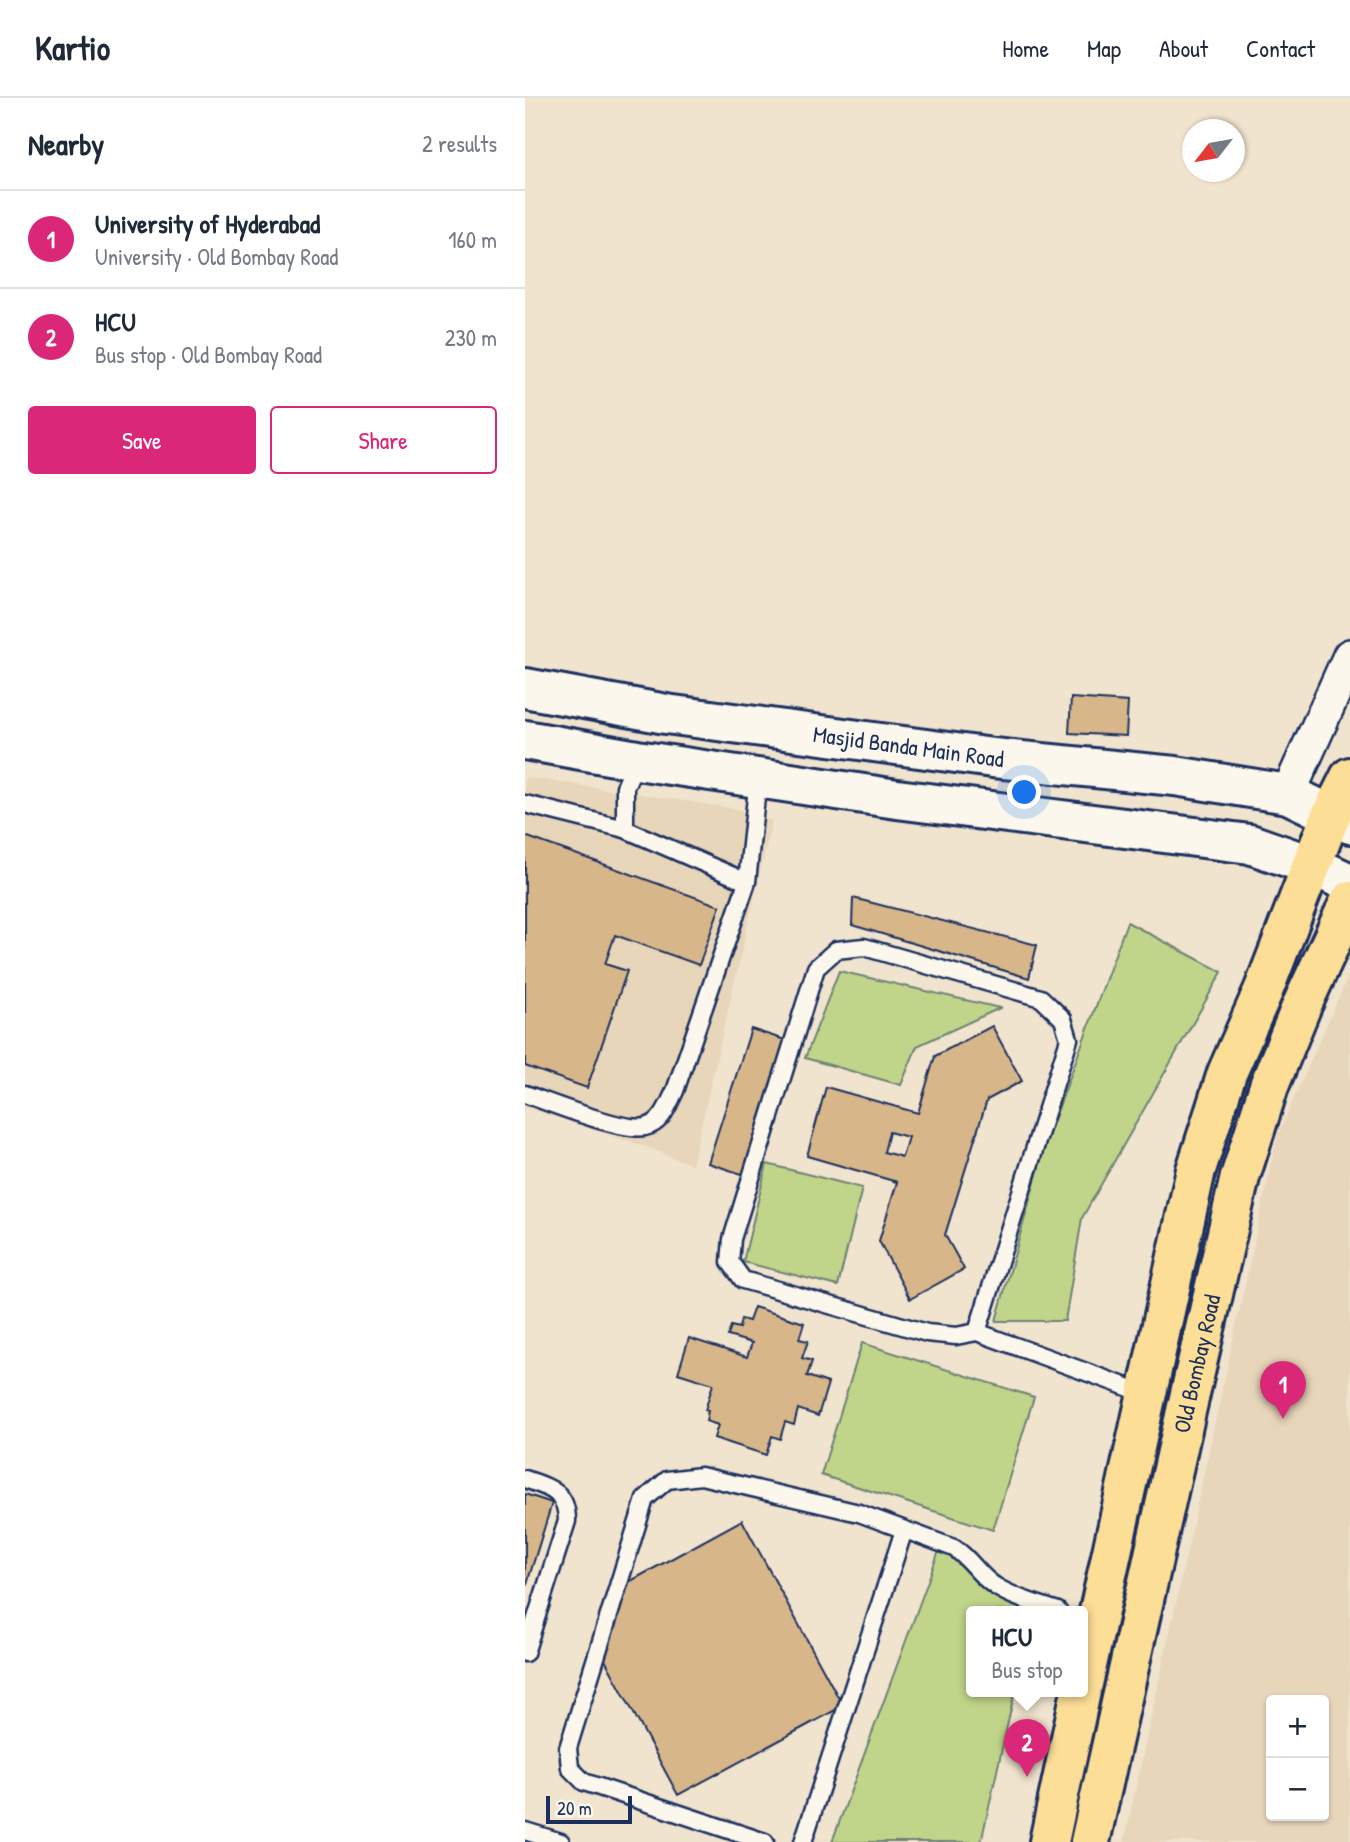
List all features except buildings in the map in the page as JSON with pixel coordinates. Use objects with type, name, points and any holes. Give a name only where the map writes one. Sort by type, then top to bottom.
[{"type":"main road","name":"Masjid Banda Main Road","points":[[525,688],[666,714],[993,758],[1175,776],[1288,794],[1341,819]]},
{"type":"main road","points":[[525,740],[637,760],[897,799],[1250,844],[1313,866],[1350,883]]},
{"type":"main road","name":"Old Bombay Road","points":[[1088,1639],[1196,1170],[1227,1073],[1313,866],[1341,819],[1350,777]]},
{"type":"main road","name":"Old Bombay Road","points":[[1090,1842],[1240,1177],[1269,1086],[1302,1005],[1350,901]]},
{"type":"main road","points":[[1049,1842],[1080,1697]]},
{"type":"street","points":[[1288,794],[1350,656]]},
{"type":"lane","points":[[625,829],[625,787],[637,760]]},
{"type":"lane","points":[[525,1094],[625,1128],[647,1128],[662,1118],[675,1091],[747,882],[758,778]]},
{"type":"lane","points":[[525,804],[625,829],[747,882]]},
{"type":"lane","points":[[977,1332],[1069,1039],[1063,1018],[1041,998],[864,947],[836,950],[816,968],[732,1239],[730,1262],[743,1280],[927,1333],[956,1336],[977,1332],[1146,1394]]},
{"type":"lane","points":[[765,1842],[584,1782],[569,1768],[568,1748],[645,1499],[667,1480],[701,1476],[859,1513],[954,1548],[994,1586],[1045,1606]]},
{"type":"lane","points":[[525,1479],[560,1495],[567,1508],[567,1521],[525,1653]]},
{"type":"lane","points":[[803,1842],[904,1530]]},
{"type":"lane","points":[[525,1831],[561,1842]]},
{"type":"shaded area","points":[[525,777],[738,809],[772,821],[692,1165],[525,1107]]},
{"type":"shaded area","points":[[1350,972],[1350,1842],[1124,1842],[1277,1137]]},
{"type":"green space","points":[[1127,922],[1222,972],[1082,1218],[1065,1321],[996,1321],[1046,1142]]},
{"type":"green space","points":[[839,971],[1000,1008],[917,1046],[901,1085],[805,1058]]},
{"type":"green space","points":[[767,1164],[862,1188],[838,1286],[743,1262]]},
{"type":"green space","points":[[862,1343],[1034,1397],[993,1530],[821,1475]]},
{"type":"green space","points":[[939,1551],[1036,1597],[1034,1606],[966,1606],[966,1697],[1014,1697],[981,1842],[832,1842]]},
{"type":"place","name":"University of Hyderabad","points":[[1283,1419]]},
{"type":"place","name":"HCU","points":[[1027,1777]]}]
